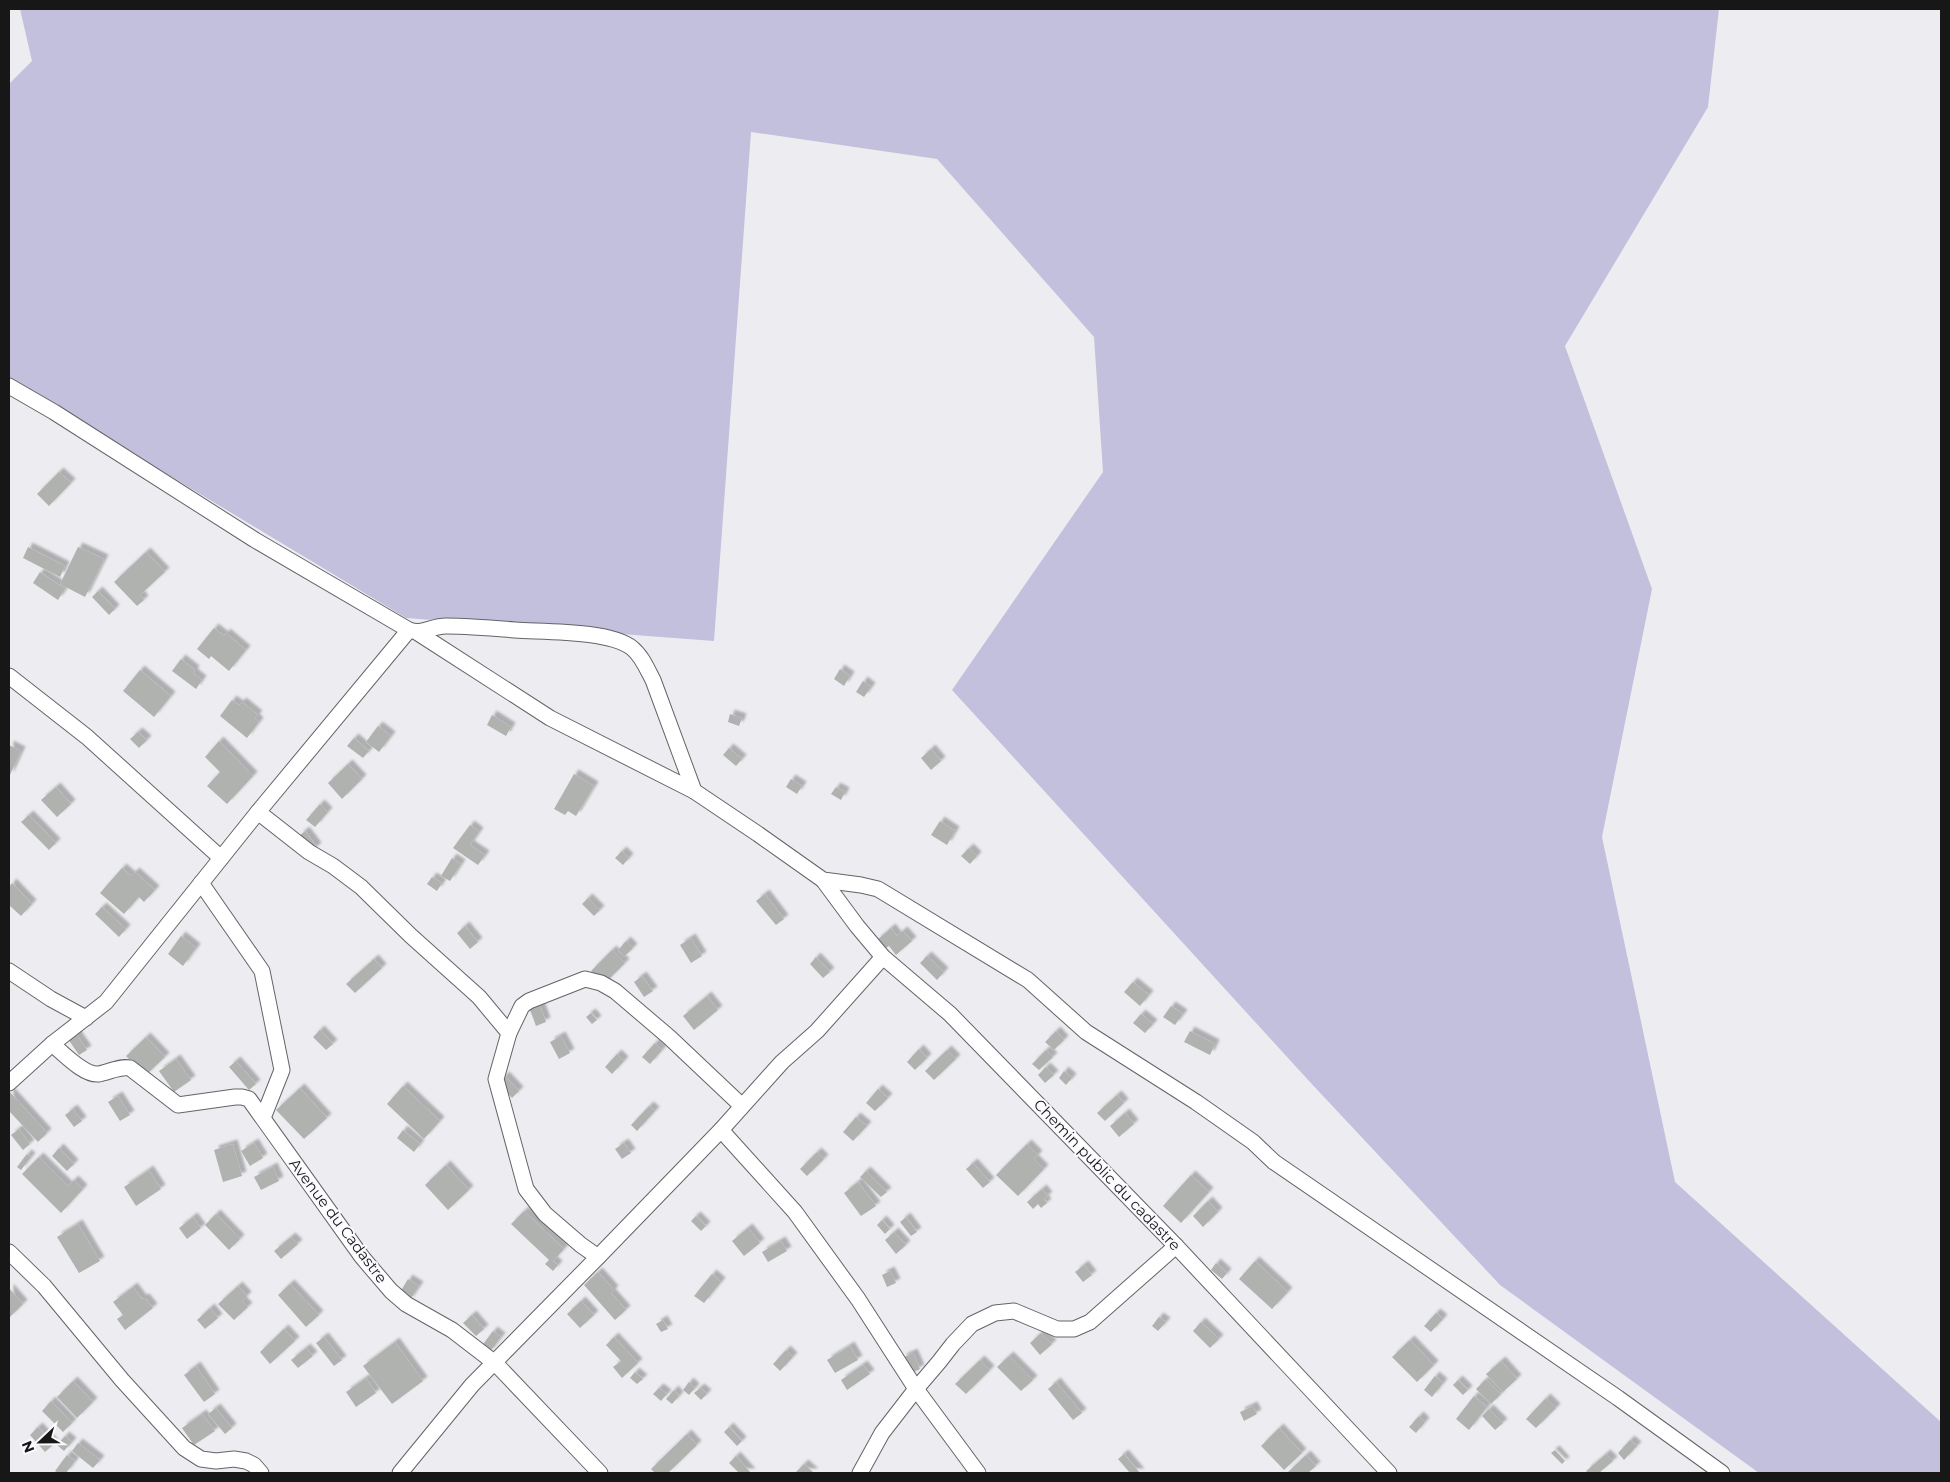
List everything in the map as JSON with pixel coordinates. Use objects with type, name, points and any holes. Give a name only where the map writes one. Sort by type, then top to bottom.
[{"type":"street","points":[[9,386],[54,412],[255,540],[414,632],[550,718],[694,792],[823,880],[878,889],[1028,980],[1086,1032],[1203,1107],[1253,1142],[1274,1162],[1618,1398],[1722,1473]]},
{"type":"street","points":[[9,1083],[52,1044],[106,1002],[258,812],[414,632],[442,626],[478,626],[572,633],[617,639],[632,648],[644,662],[653,680],[694,792]]},
{"type":"street","points":[[9,676],[87,737],[221,858]]},
{"type":"street","points":[[258,812],[309,852],[333,866],[361,887],[410,936],[479,997],[509,1033]]},
{"type":"street","name":"Chemin public du cadastre","points":[[823,880],[857,926],[884,956],[950,1014],[1176,1246],[1389,1473]]},
{"type":"street","points":[[201,883],[262,971],[282,1070],[263,1118]]},
{"type":"street","points":[[400,1473],[472,1385],[495,1364],[721,1130],[782,1062],[817,1031],[884,956]]},
{"type":"street","points":[[9,971],[51,999],[86,1018]]},
{"type":"street","points":[[598,1257],[545,1214],[526,1189],[496,1079],[509,1033],[522,1006],[528,1001],[585,979],[597,981],[616,991],[669,1037],[742,1106]]},
{"type":"street","name":"Avenue du Cadastre","points":[[52,1044],[89,1074],[98,1074],[123,1067],[130,1068],[178,1105],[242,1097],[248,1100],[362,1256],[394,1294],[406,1304],[452,1330],[495,1364],[600,1473]]},
{"type":"street","points":[[721,1130],[795,1212],[858,1299],[916,1389],[978,1473]]},
{"type":"street","points":[[860,1473],[882,1433],[953,1344],[972,1324],[995,1312],[1014,1311],[1057,1329],[1074,1329],[1090,1322],[1176,1246]]},
{"type":"street","points":[[9,1252],[44,1286],[122,1380],[184,1448],[201,1459],[246,1461],[261,1473]]},
{"type":"shaded area","points":[[20,9],[1719,9],[1708,107],[1565,346],[1652,589],[1602,837],[1675,1182],[1941,1422],[1941,1473],[1759,1473],[1500,1285],[1309,1081],[952,690],[1103,472],[1094,337],[937,159],[751,132],[714,641],[406,618],[9,379],[9,84],[32,61]]},
{"type":"building","points":[[59,472],[71,483],[49,506],[37,494]]},
{"type":"building","points":[[28,547],[65,566],[60,577],[23,558]]},
{"type":"building","points":[[78,547],[104,559],[85,597],[60,584]]},
{"type":"building","points":[[146,552],[165,572],[140,595],[144,600],[137,606],[114,582]]},
{"type":"building","points":[[40,572],[65,589],[58,600],[33,583]]},
{"type":"building","points":[[98,591],[115,609],[109,615],[92,597]]},
{"type":"building","points":[[214,628],[224,636],[226,633],[246,650],[229,671],[211,656],[209,659],[197,649]]},
{"type":"building","points":[[181,659],[195,670],[193,673],[202,680],[196,689],[172,671]]},
{"type":"building","points":[[840,669],[850,676],[844,686],[834,679]]},
{"type":"building","points":[[140,670],[171,696],[154,717],[123,691]]},
{"type":"building","points":[[863,681],[871,687],[864,697],[856,692]]},
{"type":"building","points":[[232,700],[239,705],[242,702],[258,715],[255,718],[259,722],[247,738],[220,716]]},
{"type":"building","points":[[730,714],[742,718],[739,726],[728,722]]},
{"type":"building","points":[[492,715],[511,727],[506,736],[487,725]]},
{"type":"building","points":[[378,726],[391,736],[379,752],[366,742]]},
{"type":"building","points":[[138,732],[147,740],[139,748],[130,739]]},
{"type":"building","points":[[354,738],[369,751],[363,758],[347,746]]},
{"type":"building","points":[[219,741],[253,776],[227,804],[207,786],[220,772],[205,757]]},
{"type":"building","points":[[9,745],[21,751],[9,777]]},
{"type":"building","points":[[729,748],[742,759],[736,766],[723,755]]},
{"type":"building","points":[[931,749],[941,761],[931,770],[921,758]]},
{"type":"building","points":[[348,764],[362,779],[342,799],[328,783]]},
{"type":"building","points":[[574,774],[594,786],[576,816],[568,811],[565,815],[554,809]]},
{"type":"building","points":[[791,779],[802,786],[797,794],[786,787]]},
{"type":"building","points":[[56,787],[71,804],[57,817],[41,800]]},
{"type":"building","points":[[836,787],[845,792],[841,800],[831,794]]},
{"type":"building","points":[[320,804],[328,812],[315,827],[306,820]]},
{"type":"building","points":[[29,815],[56,843],[49,850],[21,822]]},
{"type":"building","points":[[940,821],[955,831],[947,845],[931,835]]},
{"type":"building","points":[[470,825],[479,832],[470,845],[485,855],[478,865],[453,848]]},
{"type":"building","points":[[305,831],[317,847],[311,852],[299,836]]},
{"type":"building","points":[[969,848],[977,856],[970,864],[961,856]]},
{"type":"building","points":[[622,851],[629,858],[623,865],[615,858]]},
{"type":"building","points":[[452,858],[461,864],[450,881],[441,876]]},
{"type":"building","points":[[122,868],[131,876],[135,872],[155,890],[144,902],[139,897],[124,914],[100,893]]},
{"type":"building","points":[[432,877],[442,883],[437,891],[427,884]]},
{"type":"building","points":[[12,883],[32,904],[21,916],[9,905],[9,887]]},
{"type":"building","points":[[765,894],[784,919],[776,925],[756,901]]},
{"type":"building","points":[[588,898],[600,910],[594,916],[582,904]]},
{"type":"building","points":[[102,907],[126,929],[119,937],[95,914]]},
{"type":"building","points":[[465,926],[478,942],[470,949],[457,933]]},
{"type":"building","points":[[891,928],[897,936],[903,931],[912,941],[896,955],[889,946],[883,950],[876,941]]},
{"type":"building","points":[[181,936],[196,948],[183,966],[168,954]]},
{"type":"building","points":[[691,938],[702,956],[691,963],[680,945]]},
{"type":"building","points":[[626,941],[633,948],[624,957],[618,950]]},
{"type":"building","points":[[612,950],[625,963],[604,984],[591,971]]},
{"type":"building","points":[[927,956],[944,972],[937,980],[920,963]]},
{"type":"building","points":[[816,957],[830,972],[823,978],[810,964]]},
{"type":"building","points":[[374,959],[382,968],[355,993],[346,984]]},
{"type":"building","points":[[642,976],[653,991],[644,997],[634,982]]},
{"type":"building","points":[[1133,982],[1149,995],[1140,1006],[1124,992]]},
{"type":"building","points":[[707,996],[718,1010],[694,1030],[683,1016]]},
{"type":"building","points":[[539,1003],[546,1022],[536,1026],[529,1007]]},
{"type":"building","points":[[1171,1006],[1183,1014],[1175,1025],[1163,1017]]},
{"type":"building","points":[[591,1013],[597,1020],[592,1024],[586,1017]]},
{"type":"building","points":[[1141,1014],[1153,1024],[1145,1033],[1133,1023]]},
{"type":"building","points":[[320,1030],[333,1044],[326,1050],[313,1037]]},
{"type":"building","points":[[1056,1031],[1064,1040],[1054,1050],[1045,1042]]},
{"type":"building","points":[[1190,1031],[1215,1044],[1210,1055],[1184,1042]]},
{"type":"building","points":[[76,1034],[87,1050],[79,1055],[68,1039]]},
{"type":"building","points":[[561,1036],[570,1053],[559,1059],[550,1042]]},
{"type":"building","points":[[146,1037],[165,1057],[145,1076],[126,1056]]},
{"type":"building","points":[[655,1043],[662,1050],[650,1064],[642,1057]]},
{"type":"building","points":[[919,1049],[927,1058],[915,1070],[907,1062]]},
{"type":"building","points":[[947,1050],[956,1059],[934,1080],[925,1071]]},
{"type":"building","points":[[1046,1050],[1053,1057],[1039,1070],[1032,1064]]},
{"type":"building","points":[[617,1054],[624,1061],[612,1074],[605,1067]]},
{"type":"building","points":[[176,1059],[191,1080],[174,1092],[159,1071]]},
{"type":"building","points":[[236,1061],[256,1084],[249,1090],[229,1067]]},
{"type":"building","points":[[1046,1067],[1054,1075],[1045,1083],[1038,1075]]},
{"type":"building","points":[[1064,1071],[1072,1078],[1066,1085],[1059,1078]]},
{"type":"building","points":[[505,1076],[519,1091],[512,1098],[498,1083]]},
{"type":"building","points":[[403,1086],[440,1121],[424,1139],[387,1104]]},
{"type":"building","points":[[300,1088],[327,1118],[304,1139],[276,1110]]},
{"type":"building","points":[[878,1089],[888,1098],[875,1111],[866,1103]]},
{"type":"building","points":[[9,1091],[47,1133],[38,1142],[9,1111]]},
{"type":"building","points":[[1117,1095],[1124,1103],[1105,1121],[1097,1113]]},
{"type":"building","points":[[118,1096],[130,1115],[120,1121],[108,1102]]},
{"type":"building","points":[[649,1106],[655,1111],[637,1131],[631,1125]]},
{"type":"building","points":[[73,1109],[82,1121],[74,1127],[65,1115]]},
{"type":"building","points":[[1125,1113],[1134,1124],[1119,1137],[1110,1126]]},
{"type":"building","points":[[856,1117],[867,1126],[853,1141],[843,1132]]},
{"type":"building","points":[[19,1129],[30,1144],[23,1150],[11,1135]]},
{"type":"building","points":[[403,1130],[420,1144],[414,1152],[397,1138]]},
{"type":"building","points":[[254,1143],[263,1158],[250,1166],[241,1151]]},
{"type":"building","points":[[624,1143],[631,1153],[622,1159],[615,1149]]},
{"type":"building","points":[[233,1144],[242,1176],[223,1182],[214,1150]]},
{"type":"building","points":[[1027,1144],[1038,1155],[1034,1159],[1044,1169],[1018,1196],[996,1175]]},
{"type":"building","points":[[59,1148],[74,1164],[67,1171],[52,1156]]},
{"type":"building","points":[[817,1152],[824,1159],[807,1176],[800,1169]]},
{"type":"building","points":[[27,1154],[31,1157],[21,1170],[17,1167]]},
{"type":"building","points":[[39,1157],[68,1186],[74,1180],[83,1189],[61,1213],[22,1174]]},
{"type":"building","points":[[973,1163],[990,1182],[983,1188],[966,1169]]},
{"type":"building","points":[[446,1165],[469,1190],[448,1210],[425,1185]]},
{"type":"building","points":[[273,1167],[279,1181],[261,1190],[254,1177]]},
{"type":"building","points":[[149,1170],[161,1189],[136,1206],[124,1187]]},
{"type":"building","points":[[866,1171],[887,1192],[881,1197],[860,1177]]},
{"type":"building","points":[[1191,1175],[1209,1192],[1181,1223],[1163,1206]]},
{"type":"building","points":[[858,1182],[876,1206],[861,1216],[844,1193]]},
{"type":"building","points":[[1042,1189],[1048,1196],[1044,1199],[1047,1203],[1041,1208],[1038,1204],[1033,1209],[1027,1202]]},
{"type":"building","points":[[1208,1201],[1218,1212],[1203,1227],[1193,1216]]},
{"type":"building","points":[[524,1211],[564,1249],[553,1261],[558,1265],[553,1271],[545,1264],[549,1260],[511,1224]]},
{"type":"building","points":[[216,1214],[240,1239],[229,1250],[205,1225]]},
{"type":"building","points":[[696,1216],[706,1226],[701,1231],[691,1221]]},
{"type":"building","points":[[193,1217],[201,1228],[187,1239],[179,1228]]},
{"type":"building","points":[[906,1217],[917,1232],[911,1236],[900,1222]]},
{"type":"building","points":[[882,1220],[890,1229],[885,1234],[877,1225]]},
{"type":"building","points":[[78,1224],[100,1261],[79,1273],[57,1237]]},
{"type":"building","points":[[748,1228],[760,1243],[744,1256],[732,1241]]},
{"type":"building","points":[[894,1232],[906,1245],[896,1254],[885,1240]]},
{"type":"building","points":[[291,1237],[298,1244],[281,1259],[274,1251]]},
{"type":"building","points":[[781,1241],[787,1251],[768,1262],[762,1252]]},
{"type":"building","points":[[1255,1261],[1288,1292],[1272,1309],[1239,1279]]},
{"type":"building","points":[[1216,1263],[1227,1273],[1222,1279],[1211,1270]]},
{"type":"building","points":[[1084,1265],[1092,1275],[1083,1282],[1075,1272]]},
{"type":"building","points":[[890,1271],[896,1283],[887,1287],[882,1275]]},
{"type":"building","points":[[598,1272],[614,1290],[611,1293],[626,1310],[615,1320],[584,1285]]},
{"type":"building","points":[[712,1274],[721,1282],[704,1303],[694,1296]]},
{"type":"building","points":[[408,1279],[419,1286],[409,1301],[399,1294]]},
{"type":"building","points":[[290,1284],[319,1315],[306,1327],[278,1295]]},
{"type":"building","points":[[238,1286],[247,1296],[242,1301],[248,1307],[234,1320],[218,1304]]},
{"type":"building","points":[[133,1287],[142,1299],[145,1298],[153,1308],[125,1330],[117,1319],[123,1315],[113,1302]]},
{"type":"building","points":[[9,1288],[23,1304],[9,1318]]},
{"type":"building","points":[[581,1301],[594,1315],[580,1328],[567,1314]]},
{"type":"building","points":[[210,1308],[218,1318],[205,1329],[197,1320]]},
{"type":"building","points":[[1436,1313],[1443,1319],[1431,1332],[1424,1326]]},
{"type":"building","points":[[472,1315],[484,1329],[476,1336],[463,1323]]},
{"type":"building","points":[[1159,1317],[1166,1322],[1158,1331],[1152,1326]]},
{"type":"building","points":[[663,1320],[668,1329],[661,1332],[656,1324]]},
{"type":"building","points":[[1201,1322],[1219,1339],[1210,1348],[1193,1331]]},
{"type":"building","points":[[284,1329],[295,1341],[270,1364],[260,1352]]},
{"type":"building","points":[[493,1331],[501,1337],[489,1353],[481,1347]]},
{"type":"building","points":[[1041,1333],[1052,1344],[1040,1355],[1030,1343]]},
{"type":"building","points":[[324,1337],[342,1360],[334,1366],[316,1343]]},
{"type":"building","points":[[614,1337],[638,1363],[622,1378],[613,1367],[621,1361],[606,1345]]},
{"type":"building","points":[[1410,1340],[1434,1365],[1417,1382],[1392,1357]]},
{"type":"building","points":[[395,1342],[423,1381],[392,1404],[363,1366]]},
{"type":"building","points":[[850,1346],[858,1360],[835,1373],[827,1360]]},
{"type":"building","points":[[306,1348],[313,1356],[298,1368],[291,1360]]},
{"type":"building","points":[[786,1350],[793,1357],[780,1371],[773,1364]]},
{"type":"building","points":[[913,1353],[920,1369],[910,1374],[902,1358]]},
{"type":"building","points":[[1009,1356],[1033,1380],[1021,1391],[997,1367]]},
{"type":"building","points":[[980,1360],[990,1370],[966,1394],[955,1384]]},
{"type":"building","points":[[1501,1361],[1517,1379],[1503,1392],[1486,1374]]},
{"type":"building","points":[[863,1365],[870,1374],[847,1390],[841,1380]]},
{"type":"building","points":[[196,1366],[215,1394],[204,1402],[184,1375]]},
{"type":"building","points":[[635,1372],[643,1379],[637,1384],[630,1378]]},
{"type":"building","points":[[1435,1376],[1443,1383],[1432,1397],[1424,1390]]},
{"type":"building","points":[[366,1378],[376,1393],[356,1407],[346,1392]]},
{"type":"building","points":[[1486,1379],[1501,1394],[1491,1404],[1476,1389]]},
{"type":"building","points":[[1458,1380],[1468,1390],[1463,1395],[1453,1385]]},
{"type":"building","points":[[73,1381],[93,1402],[77,1418],[57,1397]]},
{"type":"building","points":[[689,1382],[695,1388],[689,1395],[683,1390]]},
{"type":"building","points":[[1056,1382],[1082,1413],[1073,1420],[1048,1389]]},
{"type":"building","points":[[659,1388],[667,1394],[661,1401],[653,1394]]},
{"type":"building","points":[[700,1388],[707,1394],[701,1400],[694,1393]]},
{"type":"building","points":[[674,1390],[679,1396],[672,1404],[666,1399]]},
{"type":"building","points":[[1474,1396],[1487,1407],[1469,1430],[1456,1419]]},
{"type":"building","points":[[1546,1398],[1556,1408],[1536,1428],[1526,1419]]},
{"type":"building","points":[[51,1401],[72,1423],[63,1432],[42,1411]]},
{"type":"building","points":[[1253,1406],[1257,1414],[1244,1421],[1240,1412]]},
{"type":"building","points":[[216,1408],[232,1428],[225,1434],[208,1414]]},
{"type":"building","points":[[1489,1409],[1503,1423],[1495,1430],[1482,1416]]},
{"type":"building","points":[[202,1414],[215,1431],[194,1445],[182,1428]]},
{"type":"building","points":[[1419,1416],[1425,1422],[1416,1433],[1409,1427]]},
{"type":"building","points":[[38,1427],[54,1444],[45,1452],[30,1435]]},
{"type":"building","points":[[729,1427],[742,1441],[737,1446],[724,1432]]},
{"type":"building","points":[[1279,1428],[1302,1453],[1284,1470],[1261,1446]]},
{"type":"building","points":[[687,1434],[697,1445],[668,1473],[655,1473],[651,1469]]},
{"type":"building","points":[[65,1436],[72,1442],[64,1451],[57,1445]]},
{"type":"building","points":[[1630,1440],[1637,1446],[1624,1460],[1618,1453]]},
{"type":"building","points":[[78,1443],[100,1460],[93,1468],[72,1451]]},
{"type":"building","points":[[1555,1450],[1565,1461],[1562,1464],[1551,1453]]},
{"type":"building","points":[[1124,1454],[1140,1473],[1130,1473],[1118,1459]]},
{"type":"building","points":[[1606,1454],[1613,1461],[1599,1473],[1588,1473],[1586,1471]]},
{"type":"building","points":[[67,1455],[75,1461],[66,1473],[58,1473],[55,1471]]},
{"type":"building","points":[[1306,1455],[1316,1466],[1308,1473],[1287,1473]]},
{"type":"building","points":[[736,1456],[751,1473],[739,1473],[729,1463]]},
{"type":"building","points":[[804,1464],[814,1473],[795,1473]]}]
